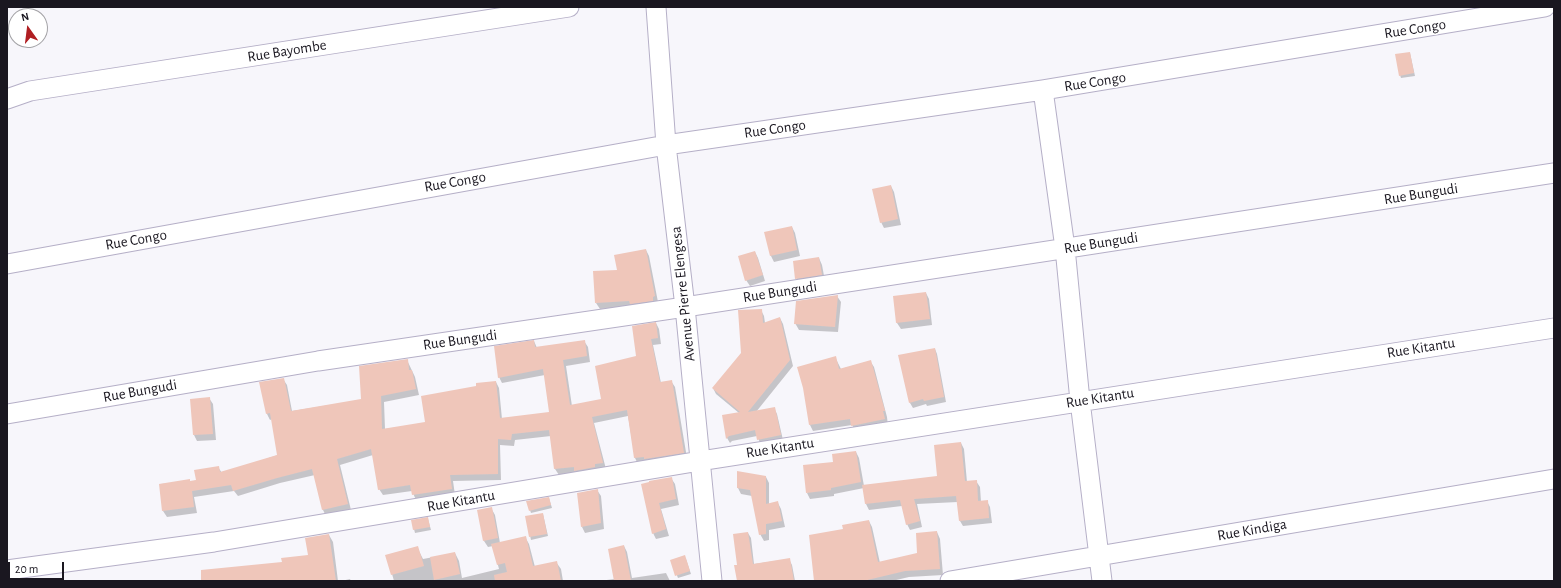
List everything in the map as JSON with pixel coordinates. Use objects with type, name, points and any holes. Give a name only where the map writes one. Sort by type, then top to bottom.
[{"type":"street","name":"Rue Bayombe","points":[[7,99],[30,91],[569,7]]},
{"type":"street","name":"Avenue Pierre Elengesa","points":[[656,7],[666,145],[685,307],[712,581]]},
{"type":"street","name":"Rue Congo","points":[[7,264],[666,145],[1043,90],[1545,7]]},
{"type":"street","points":[[1043,90],[1065,248],[1080,401],[1102,581]]},
{"type":"street","name":"Rue Bungudi","points":[[7,414],[318,361],[685,307],[1554,173]]},
{"type":"street","name":"Rue Kitantu","points":[[7,570],[214,542],[700,460],[1554,328]]},
{"type":"street","name":"Rue Kindiga","points":[[950,581],[1554,479]]},
{"type":"building","points":[[1410,52],[1414,73],[1399,76],[1395,54]]},
{"type":"building","points":[[891,185],[898,219],[880,223],[872,189]]},
{"type":"building","points":[[792,226],[797,250],[770,256],[764,232]]},
{"type":"building","points":[[646,249],[655,296],[653,297],[653,301],[630,304],[629,301],[595,303],[593,271],[617,270],[614,255]]},
{"type":"building","points":[[755,251],[763,275],[745,281],[738,256]]},
{"type":"building","points":[[819,257],[822,275],[795,279],[793,261]]},
{"type":"building","points":[[926,292],[930,319],[896,323],[893,296]]},
{"type":"building","points":[[838,295],[835,327],[794,324],[796,301]]},
{"type":"building","points":[[762,309],[763,323],[780,317],[790,360],[748,412],[775,407],[781,435],[757,440],[755,430],[729,436],[726,439],[722,415],[740,412],[712,388],[741,353],[738,310]]},
{"type":"building","points":[[656,322],[658,338],[651,339],[660,382],[672,380],[684,453],[644,459],[644,457],[634,458],[627,410],[592,417],[603,463],[595,464],[595,467],[574,471],[574,467],[554,469],[549,430],[512,434],[511,440],[498,439],[498,474],[450,475],[452,489],[412,495],[410,485],[378,490],[371,449],[337,459],[348,504],[322,510],[312,469],[233,491],[231,485],[192,491],[194,507],[162,511],[159,484],[190,479],[190,481],[196,480],[194,470],[219,466],[220,472],[277,455],[270,413],[266,414],[259,382],[284,378],[291,411],[361,399],[359,366],[408,359],[409,370],[412,370],[416,389],[381,396],[382,429],[425,422],[421,396],[476,386],[476,383],[496,381],[500,418],[549,412],[543,369],[498,378],[494,346],[534,340],[535,347],[585,340],[587,356],[563,360],[570,405],[601,399],[595,366],[636,356],[632,326]]},
{"type":"building","points":[[935,348],[944,397],[924,401],[923,399],[909,403],[898,355]]},
{"type":"building","points":[[836,356],[839,369],[871,360],[885,411],[883,411],[885,419],[851,426],[850,419],[809,425],[803,388],[797,367]]},
{"type":"building","points":[[210,397],[213,434],[193,435],[190,399]]},
{"type":"building","points":[[961,442],[965,481],[977,480],[978,501],[988,500],[989,518],[959,521],[956,496],[914,499],[920,521],[906,525],[900,500],[865,504],[862,485],[937,476],[934,445]]},
{"type":"building","points":[[856,451],[861,482],[831,488],[831,490],[806,493],[803,465],[833,462],[832,454]]},
{"type":"building","points":[[737,471],[766,476],[766,504],[778,501],[782,521],[766,524],[766,534],[759,535],[750,490],[737,488]]},
{"type":"building","points":[[672,477],[676,499],[659,503],[666,529],[652,534],[641,484]]},
{"type":"building","points":[[598,489],[601,523],[581,527],[577,493]]},
{"type":"building","points":[[549,497],[551,505],[529,511],[526,501]]},
{"type":"building","points":[[492,507],[498,538],[483,541],[477,510]]},
{"type":"building","points":[[543,513],[547,534],[529,537],[525,516]]},
{"type":"building","points":[[428,517],[430,527],[413,530],[411,520]]},
{"type":"building","points":[[869,520],[878,562],[917,553],[916,533],[937,531],[940,569],[905,571],[863,581],[814,581],[809,535],[843,529],[842,525]]},
{"type":"building","points":[[748,532],[753,564],[790,558],[794,581],[737,581],[734,565],[737,565],[733,534]]},
{"type":"building","points":[[329,534],[336,581],[201,581],[201,570],[282,562],[281,558],[308,555],[305,538]]},
{"type":"building","points":[[526,536],[533,566],[557,561],[561,581],[495,581],[494,575],[507,572],[505,563],[497,565],[491,544]]},
{"type":"building","points":[[624,545],[631,581],[614,581],[608,549]]},
{"type":"building","points":[[418,546],[424,566],[391,575],[385,555]]},
{"type":"building","points":[[455,552],[460,574],[434,580],[430,557]]},
{"type":"building","points":[[685,555],[690,571],[675,576],[670,560]]}]
